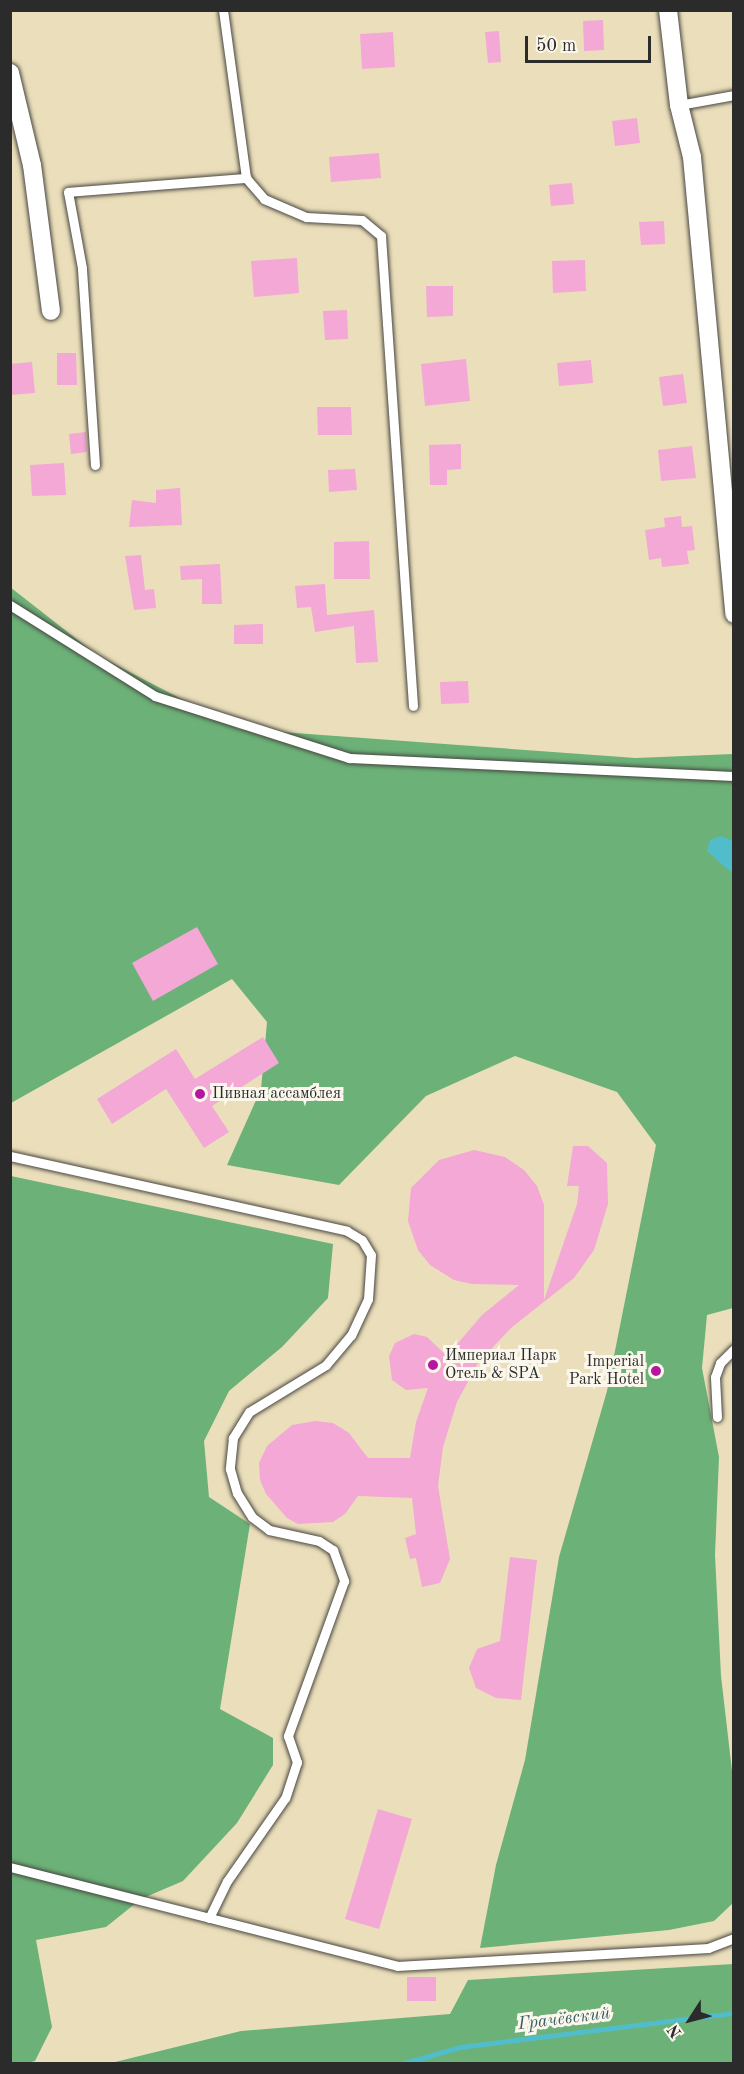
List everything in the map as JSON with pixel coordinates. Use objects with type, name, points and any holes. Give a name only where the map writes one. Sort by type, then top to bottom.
[{"type":"street","points":[[668,10],[679,105],[692,157],[734,614]]},
{"type":"street","points":[[10,73],[32,165],[51,311]]},
{"type":"lane","points":[[223,10],[246,178],[264,199],[274,204],[306,217],[362,220],[381,236],[413,706]]},
{"type":"lane","points":[[679,105],[734,95]]},
{"type":"lane","points":[[95,465],[82,268],[68,192],[246,178]]},
{"type":"lane","points":[[10,605],[155,696],[349,758],[734,776]]},
{"type":"lane","points":[[10,1156],[347,1231],[362,1240],[371,1255],[368,1299],[351,1335],[326,1365],[249,1412],[233,1438],[230,1469],[237,1493],[252,1516],[269,1530],[320,1541],[333,1550],[344,1581],[288,1736],[297,1762],[285,1798],[227,1881],[209,1918]]},
{"type":"lane","points":[[717,1417],[715,1377],[720,1363],[734,1350]]},
{"type":"lane","points":[[10,1867],[397,1966],[708,1948],[734,1938]]},
{"type":"green space","points":[[10,587],[97,655],[239,729],[636,758],[733,754],[733,1308],[707,1315],[702,1368],[719,1457],[715,1555],[721,1676],[734,1788],[733,1903],[714,1921],[669,1930],[480,1948],[496,1865],[525,1760],[559,1557],[607,1391],[656,1145],[617,1092],[515,1056],[426,1096],[339,1185],[227,1165],[261,1089],[267,1022],[232,979],[11,1103]]},
{"type":"green space","points":[[11,1176],[333,1244],[328,1298],[282,1347],[229,1391],[204,1441],[209,1497],[250,1524],[220,1709],[273,1738],[273,1765],[237,1823],[183,1881],[141,1899],[106,1927],[36,1940],[52,2027],[35,2061],[11,2064]]},
{"type":"green space","points":[[733,1964],[733,2063],[111,2063],[241,2031],[450,2014],[468,1980]]},
{"type":"water","points":[[721,836],[733,841],[733,874],[707,851],[710,840]]},
{"type":"building","points":[[603,20],[604,50],[584,51],[583,21]]},
{"type":"building","points":[[499,31],[501,62],[488,63],[485,32]]},
{"type":"building","points":[[393,32],[395,67],[362,69],[360,34]]},
{"type":"building","points":[[637,118],[640,143],[615,146],[612,121]]},
{"type":"building","points":[[379,153],[381,178],[331,182],[329,157]]},
{"type":"building","points":[[572,183],[574,204],[551,206],[549,185]]},
{"type":"building","points":[[664,221],[665,244],[641,245],[639,222]]},
{"type":"building","points":[[297,258],[299,293],[254,297],[251,261]]},
{"type":"building","points":[[585,260],[586,291],[553,293],[552,261]]},
{"type":"building","points":[[426,286],[453,286],[453,316],[427,317]]},
{"type":"building","points":[[347,310],[348,339],[325,340],[323,311]]},
{"type":"building","points":[[57,353],[76,353],[77,385],[57,385]]},
{"type":"building","points":[[466,359],[470,401],[425,406],[421,364]]},
{"type":"building","points":[[591,360],[593,383],[559,386],[557,363]]},
{"type":"building","points":[[32,362],[35,393],[10,395],[10,364]]},
{"type":"building","points":[[683,374],[687,403],[663,406],[659,377]]},
{"type":"building","points":[[317,407],[351,407],[352,435],[318,435]]},
{"type":"building","points":[[86,432],[87,452],[71,454],[69,434]]},
{"type":"building","points":[[461,444],[461,469],[447,470],[447,485],[430,485],[429,445]]},
{"type":"building","points":[[692,446],[696,478],[661,481],[658,450]]},
{"type":"building","points":[[64,463],[66,495],[32,496],[30,465]]},
{"type":"building","points":[[355,469],[357,490],[329,492],[328,470]]},
{"type":"building","points":[[180,488],[182,525],[129,527],[132,500],[156,503],[156,490]]},
{"type":"building","points":[[681,516],[682,527],[692,526],[695,550],[687,551],[689,564],[662,567],[661,558],[649,560],[645,530],[665,527],[664,518]]},
{"type":"building","points":[[369,541],[370,579],[334,579],[334,542]]},
{"type":"building","points":[[141,555],[145,590],[154,589],[156,608],[134,610],[125,556]]},
{"type":"building","points":[[220,564],[222,604],[202,604],[202,579],[181,580],[180,566]]},
{"type":"building","points":[[325,584],[327,615],[374,610],[378,662],[356,663],[354,626],[315,632],[311,607],[297,608],[295,586]]},
{"type":"building","points":[[263,624],[263,644],[234,644],[234,625]]},
{"type":"building","points":[[468,681],[469,703],[441,704],[440,682]]},
{"type":"building","points":[[197,927],[218,964],[153,1001],[132,963]]},
{"type":"building","name":"Пивная ассамблея","points":[[263,1037],[279,1063],[212,1106],[229,1132],[204,1148],[166,1089],[112,1124],[97,1099],[176,1049],[195,1079]]},
{"type":"building","name":"Империал Парк Отель & SPA","points":[[573,1146],[588,1146],[607,1163],[608,1204],[594,1250],[574,1278],[511,1328],[478,1363],[457,1402],[443,1447],[438,1486],[450,1559],[440,1583],[422,1587],[416,1558],[410,1559],[405,1538],[416,1534],[412,1498],[358,1496],[345,1514],[333,1522],[298,1524],[287,1518],[266,1494],[260,1480],[259,1463],[267,1446],[292,1425],[315,1421],[333,1423],[349,1433],[368,1458],[410,1458],[416,1422],[428,1388],[406,1390],[392,1380],[389,1356],[395,1343],[414,1334],[427,1337],[447,1356],[482,1315],[519,1285],[472,1284],[454,1280],[430,1265],[418,1250],[408,1221],[411,1188],[439,1160],[474,1150],[505,1157],[524,1170],[537,1186],[544,1205],[544,1300],[577,1204],[579,1186],[567,1186]]},
{"type":"building","points":[[510,1557],[537,1560],[521,1700],[496,1698],[476,1688],[469,1668],[477,1649],[500,1641]]},
{"type":"building","points":[[378,1809],[412,1819],[379,1929],[345,1919]]},
{"type":"building","points":[[407,1977],[436,1977],[436,2001],[407,2001]]},
{"type":"waterway","name":"Грачёвский","points":[[401,2064],[460,2047],[734,2013]]},
{"type":"place","name":"Пивная ассамблея","points":[[200,1094]]},
{"type":"place","name":"Империал Парк Отель & SPA","points":[[433,1365]]},
{"type":"place","name":"Imperial Park Hotel","points":[[656,1371]]}]
